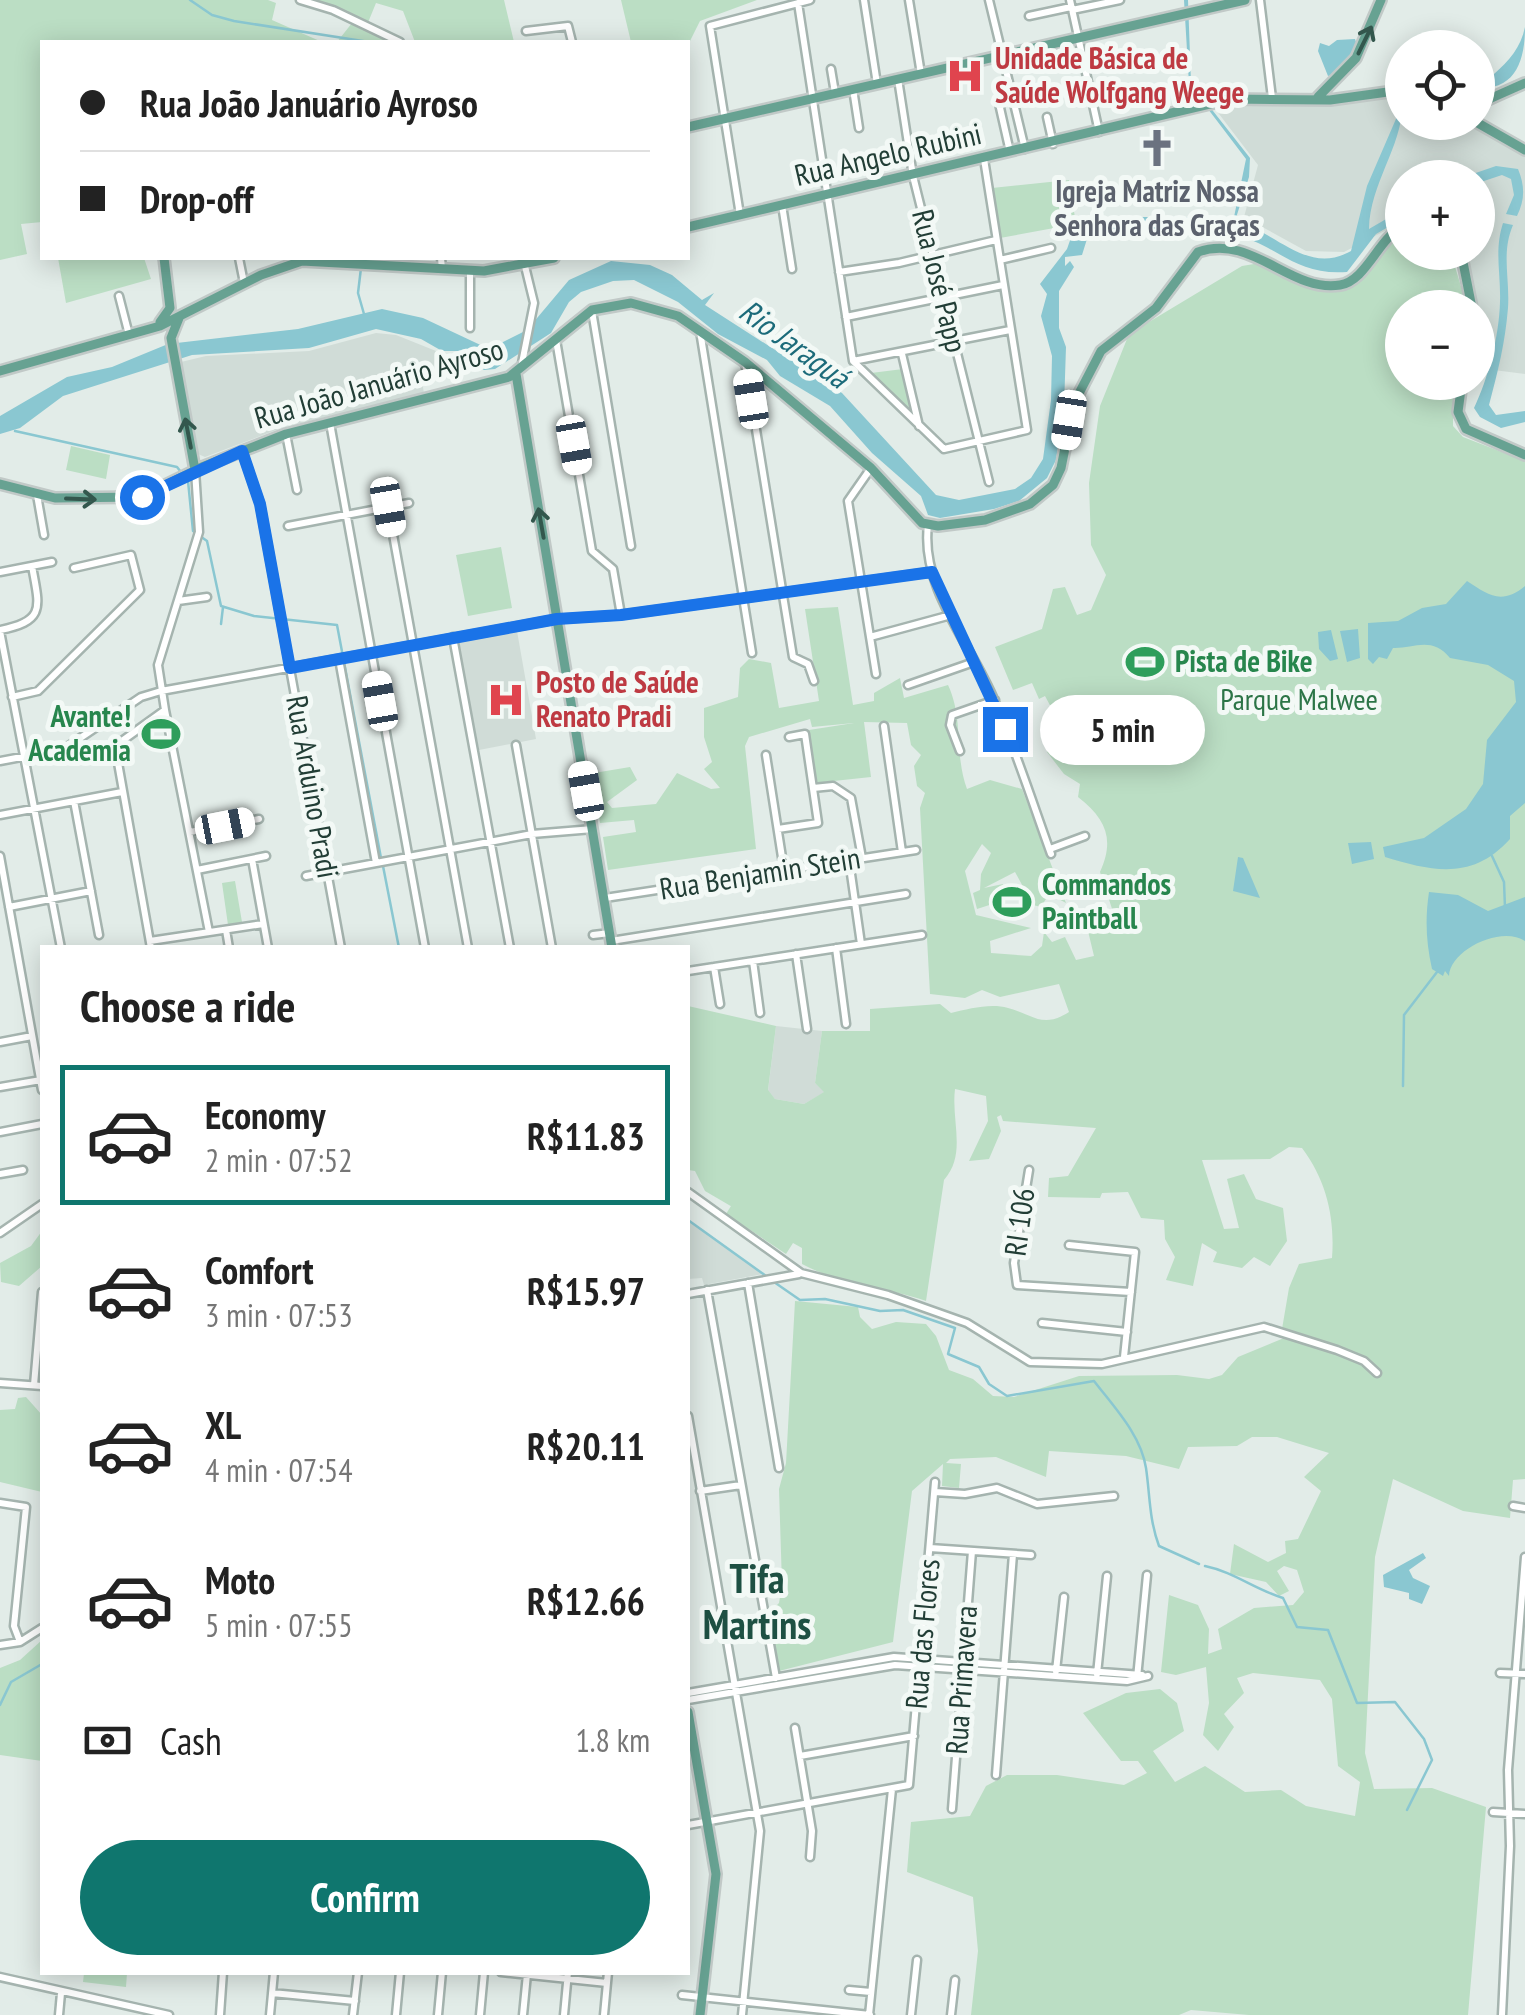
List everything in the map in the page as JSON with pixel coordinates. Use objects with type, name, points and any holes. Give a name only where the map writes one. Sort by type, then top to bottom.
[{"type":"main road","points":[[690,127],[1245,0]]},
{"type":"main road","points":[[1306,99],[1324,95],[1344,74],[1364,46],[1381,1]]},
{"type":"main road","points":[[1338,97],[1344,74]]},
{"type":"main road","points":[[1495,96],[1525,83]]},
{"type":"main road","name":"Rua Angelo Rubini","points":[[690,227],[1214,104],[1385,92]]},
{"type":"main road","points":[[1495,133],[1525,150]]},
{"type":"main road","points":[[592,310],[637,303],[668,312],[700,330],[745,362],[871,468],[917,519],[928,525],[999,516],[1046,494],[1061,468],[1074,403],[1100,351],[1156,308],[1198,252],[1244,251],[1306,279],[1338,286],[1351,281],[1385,240]]},
{"type":"main road","points":[[150,329],[164,319],[170,308],[164,260]]},
{"type":"main road","points":[[0,370],[150,329],[244,284],[309,260]]},
{"type":"main road","points":[[333,260],[442,263],[470,271],[545,260]]},
{"type":"main road","points":[[170,308],[181,315]]},
{"type":"main road","name":"Rua João Januário Ayroso","points":[[0,484],[36,495],[131,500],[286,434],[520,368],[592,310]]},
{"type":"main road","points":[[181,315],[171,339],[188,474]]},
{"type":"main road","points":[[520,368],[611,940]]},
{"type":"main road","points":[[1460,400],[1458,412],[1466,429],[1525,455]]},
{"type":"main road","points":[[690,1723],[716,1874],[700,2015]]},
{"type":"street","points":[[300,0],[395,40]]},
{"type":"street","points":[[864,0],[877,84]]},
{"type":"street","points":[[909,0],[921,74]]},
{"type":"street","points":[[990,0],[1025,150]]},
{"type":"street","points":[[1028,16],[1120,0]]},
{"type":"street","points":[[1260,0],[1272,98]]},
{"type":"street","points":[[740,215],[710,26],[802,1],[812,99],[853,361],[944,449],[978,442],[1026,430],[984,159]]},
{"type":"street","points":[[1072,6],[1099,133]]},
{"type":"street","points":[[526,31],[568,26],[572,40]]},
{"type":"street","points":[[830,68],[835,94]]},
{"type":"street","name":"Rua José Papp","points":[[898,79],[913,176],[989,482]]},
{"type":"street","points":[[852,89],[859,128]]},
{"type":"street","points":[[998,99],[1010,153]]},
{"type":"street","points":[[1047,117],[1053,144]]},
{"type":"street","points":[[782,205],[792,269]]},
{"type":"street","points":[[839,272],[996,240]]},
{"type":"street","points":[[1000,260],[1051,248]]},
{"type":"street","points":[[239,260],[244,284]]},
{"type":"street","points":[[520,368],[533,307],[524,261]]},
{"type":"street","points":[[530,285],[536,262]]},
{"type":"street","points":[[470,271],[470,328]]},
{"type":"street","points":[[846,317],[1004,284]]},
{"type":"street","points":[[118,296],[129,335]]},
{"type":"street","points":[[592,310],[631,546]]},
{"type":"street","points":[[700,330],[752,653]]},
{"type":"street","points":[[853,361],[1010,330]]},
{"type":"street","points":[[556,340],[592,551],[612,567],[621,615]]},
{"type":"street","points":[[902,354],[920,428]]},
{"type":"street","points":[[745,362],[796,661],[808,664],[814,681]]},
{"type":"street","points":[[330,423],[424,945]]},
{"type":"street","points":[[286,434],[297,490]]},
{"type":"street","name":"Rua Arduino Pradi","points":[[242,451],[260,504],[341,945]]},
{"type":"street","points":[[871,468],[848,496],[876,674]]},
{"type":"street","points":[[188,474],[198,536],[159,658],[165,710],[209,932]]},
{"type":"street","points":[[36,495],[44,535]]},
{"type":"street","points":[[288,526],[409,503]]},
{"type":"street","points":[[388,507],[467,945]]},
{"type":"street","points":[[928,525],[925,548],[932,572],[995,700],[1050,851],[1086,836]]},
{"type":"street","points":[[12,696],[38,691],[140,590],[131,554],[74,568]]},
{"type":"street","points":[[0,572],[52,562]]},
{"type":"street","points":[[32,566],[36,616],[26,624],[0,630],[60,945]]},
{"type":"street","points":[[0,761],[64,749],[141,696],[162,691],[557,619],[621,615],[932,572]]},
{"type":"street","points":[[178,601],[207,597]]},
{"type":"street","points":[[870,638],[951,614]]},
{"type":"street","points":[[454,638],[509,945]]},
{"type":"street","points":[[343,658],[380,862]]},
{"type":"street","points":[[908,684],[974,662]]},
{"type":"street","points":[[960,751],[950,726],[952,715],[995,700]]},
{"type":"street","points":[[165,710],[115,746],[151,944],[264,924]]},
{"type":"street","points":[[884,726],[902,852]]},
{"type":"street","points":[[778,829],[818,823],[805,734],[789,737]]},
{"type":"street","points":[[516,745],[551,945]]},
{"type":"street","points":[[766,754],[784,870]]},
{"type":"street","points":[[813,788],[840,788],[851,798],[862,858]]},
{"type":"street","points":[[0,814],[122,792]]},
{"type":"street","points":[[74,801],[99,935]]},
{"type":"street","points":[[190,832],[259,819]]},
{"type":"street","points":[[306,876],[532,834],[593,830]]},
{"type":"street","name":"Rua Benjamin Stein","points":[[605,898],[916,850]]},
{"type":"street","points":[[0,856],[40,1080],[0,1087]]},
{"type":"street","points":[[197,870],[266,856]]},
{"type":"street","points":[[252,859],[268,945]]},
{"type":"street","points":[[849,860],[861,944]]},
{"type":"street","points":[[10,907],[91,891]]},
{"type":"street","points":[[593,935],[611,940],[906,894]]},
{"type":"street","points":[[226,930],[229,945]]},
{"type":"street","points":[[690,972],[922,935]]},
{"type":"street","points":[[836,948],[846,1024]]},
{"type":"street","points":[[796,954],[808,1030]]},
{"type":"street","points":[[753,961],[760,1014]]},
{"type":"street","points":[[714,967],[720,1004]]},
{"type":"street","points":[[0,1042],[32,1036]]},
{"type":"street","points":[[0,1132],[40,1124]]},
{"type":"street","points":[[0,1174],[23,1170]]},
{"type":"street","name":"RI 106","points":[[1029,1170],[1021,1201],[1014,1281],[1024,1288],[1064,1285],[1131,1292]]},
{"type":"street","points":[[690,1193],[801,1273],[960,1320],[1030,1362],[1102,1364],[1264,1327],[1364,1361],[1377,1374]]},
{"type":"street","points":[[0,1233],[40,1205]]},
{"type":"street","points":[[1069,1245],[1136,1252],[1124,1356]]},
{"type":"street","points":[[690,1294],[801,1273]]},
{"type":"street","points":[[748,1282],[779,1468]]},
{"type":"street","points":[[706,1290],[776,1681]]},
{"type":"street","points":[[1042,1323],[1127,1332]]},
{"type":"street","points":[[0,1383],[38,1385],[40,1340]]},
{"type":"street","points":[[690,1431],[761,1838],[742,2015]]},
{"type":"street","points":[[700,1492],[741,1485]]},
{"type":"street","name":"Rua das Flores","points":[[892,1789],[909,1785],[935,1487],[965,1494],[997,1488],[1037,1504],[1114,1496]]},
{"type":"street","points":[[0,1504],[26,1507],[14,1626],[20,1642]]},
{"type":"street","points":[[1514,1506],[1525,1508]]},
{"type":"street","points":[[930,1548],[1032,1555]]},
{"type":"street","name":"Rua Primavera","points":[[952,1809],[972,1551]]},
{"type":"street","points":[[996,1775],[1014,1554]]},
{"type":"street","points":[[1504,2015],[1508,1770],[1520,1674],[1525,1557]]},
{"type":"street","points":[[690,1697],[884,1658],[1137,1677],[1147,1575]]},
{"type":"street","points":[[1097,1675],[1107,1576]]},
{"type":"street","points":[[1056,1672],[1064,1597]]},
{"type":"street","points":[[0,1646],[20,1642],[40,1629]]},
{"type":"street","points":[[1500,1672],[1520,1674]]},
{"type":"street","points":[[795,1728],[812,1831],[810,1857]]},
{"type":"street","points":[[800,1756],[914,1736]]},
{"type":"street","points":[[682,1995],[870,2015],[892,1789],[690,1825]]},
{"type":"street","points":[[1492,1812],[1525,1814]]},
{"type":"street","points":[[911,2015],[917,1960]]},
{"type":"street","points":[[220,2015],[223,1975]]},
{"type":"street","points":[[270,2015],[274,1975]]},
{"type":"street","points":[[353,2015],[358,1975]]},
{"type":"street","points":[[396,2015],[400,1975]]},
{"type":"street","points":[[438,2015],[442,1975]]},
{"type":"street","points":[[480,2015],[484,1975]]},
{"type":"street","points":[[522,2015],[527,1975]]},
{"type":"street","points":[[604,2015],[608,1975]]},
{"type":"street","points":[[564,2015],[568,1976],[607,1983]]},
{"type":"street","points":[[0,1978],[149,2014],[170,2015]]},
{"type":"street","points":[[951,2015],[955,1980]]},
{"type":"street","points":[[850,1990],[871,1992]]},
{"type":"street","points":[[59,2015],[61,1993]]},
{"type":"street","points":[[272,1993],[354,2001]]},
{"type":"street","points":[[104,2015],[105,2002]]},
{"type":"shaded area","points":[[1385,97],[1385,140],[1495,139],[1525,155],[1525,374],[1495,370],[1495,290],[1473,290],[1468,270],[1495,270],[1495,160],[1385,160],[1385,231],[1344,252],[1306,251],[1244,217],[1258,165],[1216,110],[1242,102]]},
{"type":"shaded area","points":[[376,333],[396,335],[436,351],[439,369],[421,373],[424,394],[284,427],[205,457],[198,454],[181,362],[206,356],[309,351]]},
{"type":"shaded area","points":[[517,631],[536,739],[479,750],[458,641]]},
{"type":"shaded area","points":[[776,1026],[822,1031],[815,1083],[825,1092],[804,1104],[775,1099],[768,1091]]},
{"type":"shaded area","points":[[690,1221],[763,1274],[704,1285],[702,1278],[690,1279]]},
{"type":"green space","points":[[0,0],[268,0],[276,3],[272,20],[317,40],[40,40],[40,222],[21,224],[27,254],[0,260]]},
{"type":"green space","points":[[303,0],[504,0],[514,40],[414,40],[403,11],[376,3],[367,25]]},
{"type":"green space","points":[[621,0],[757,0],[700,21],[690,41],[631,40]]},
{"type":"green space","points":[[352,23],[390,40],[339,40]]},
{"type":"green space","points":[[1069,180],[1076,224],[1000,238],[992,188]]},
{"type":"green space","name":"Parque Malwee","points":[[1385,251],[1385,270],[1456,270],[1462,290],[1385,290],[1385,400],[1453,400],[1453,426],[1463,437],[1525,461],[1525,1479],[1513,1480],[1510,1518],[1463,1511],[1393,1479],[1375,1557],[1365,1753],[1374,1789],[1432,1788],[1486,1807],[1468,2015],[1249,2015],[1191,2010],[1179,2015],[971,2015],[978,1951],[973,1897],[907,1872],[911,1822],[970,1816],[986,1786],[1007,1775],[1057,1775],[1124,1785],[1147,1773],[1138,1761],[1121,1761],[1083,1713],[1126,1693],[1160,1689],[1177,1703],[1184,1731],[1153,1751],[1175,1782],[1205,1766],[1245,1792],[1281,1790],[1306,1806],[1355,1816],[1360,1782],[1338,1766],[1332,1699],[1320,1680],[1253,1673],[1237,1678],[1244,1693],[1224,1714],[1234,1727],[1218,1751],[1203,1735],[1209,1703],[1206,1667],[1176,1675],[1161,1672],[1169,1595],[1198,1605],[1209,1629],[1208,1654],[1222,1649],[1218,1629],[1254,1608],[1293,1605],[1304,1592],[1297,1570],[1284,1566],[1277,1571],[1289,1591],[1279,1596],[1266,1582],[1230,1574],[1234,1544],[1268,1562],[1286,1553],[1285,1541],[1298,1539],[1321,1491],[1304,1477],[1329,1453],[1277,1437],[1252,1437],[1237,1446],[1188,1447],[1179,1469],[1126,1456],[1049,1451],[1046,1477],[996,1457],[950,1459],[946,1463],[961,1464],[959,1488],[942,1486],[943,1464],[912,1491],[893,1642],[779,1671],[769,1613],[779,1603],[782,1584],[779,1489],[786,1463],[795,1301],[858,1307],[860,1317],[872,1329],[896,1322],[926,1324],[936,1336],[949,1370],[973,1379],[993,1396],[1014,1397],[1079,1376],[1177,1375],[1209,1379],[1222,1375],[1238,1357],[1289,1336],[1282,1329],[1289,1288],[1299,1264],[1332,1258],[1328,1201],[1302,1148],[1289,1147],[1270,1159],[1202,1160],[1224,1229],[1239,1228],[1227,1179],[1244,1174],[1256,1199],[1283,1208],[1287,1241],[1270,1266],[1254,1257],[1242,1268],[1213,1262],[1217,1252],[1202,1243],[1193,1286],[1166,1280],[1175,1257],[1165,1239],[1164,1220],[1141,1218],[1128,1192],[1102,1193],[1100,1198],[1048,1197],[1049,1178],[1068,1176],[1096,1128],[1003,1121],[1001,1115],[997,1117],[1001,1131],[989,1159],[969,1161],[988,1121],[986,1096],[955,1089],[957,1148],[944,1180],[926,1301],[833,1277],[802,1264],[802,1248],[793,1243],[786,1254],[726,1214],[731,1206],[705,1191],[695,1171],[690,1170],[690,1006],[776,1026],[768,1090],[775,1099],[804,1104],[824,1092],[815,1083],[822,1031],[870,1031],[870,1009],[940,1004],[951,1013],[994,1006],[1052,1020],[1069,1012],[1059,984],[1000,997],[982,990],[965,998],[930,994],[920,808],[925,793],[917,786],[914,766],[921,755],[911,745],[907,723],[864,722],[871,777],[815,783],[809,730],[854,723],[812,727],[810,719],[749,737],[745,746],[756,849],[608,870],[603,837],[636,832],[634,820],[600,823],[594,773],[630,767],[637,780],[607,802],[612,808],[656,804],[677,773],[711,789],[720,788],[704,769],[712,762],[704,737],[704,708],[738,697],[740,668],[749,659],[771,663],[779,708],[819,701],[805,609],[838,607],[853,705],[874,701],[874,693],[900,678],[904,698],[948,685],[956,711],[967,789],[990,780],[1022,789],[1066,903],[1049,894],[1041,907],[1033,905],[1015,872],[984,888],[1003,884],[1008,899],[977,909],[973,893],[980,890],[981,874],[991,853],[982,844],[965,871],[976,915],[1031,928],[990,941],[991,953],[1031,956],[1042,946],[1044,932],[1052,942],[1065,937],[1076,960],[1094,956],[1088,931],[1112,929],[1115,918],[1100,872],[1107,849],[1105,830],[1095,813],[1078,797],[1080,784],[1064,774],[1047,752],[1066,735],[1045,696],[1039,699],[1032,683],[1013,690],[995,647],[1042,629],[1053,589],[1065,587],[1077,615],[1091,610],[1106,575],[1091,545],[1089,483],[1100,406],[1129,334],[1242,266],[1260,263],[1338,288],[1359,279]]},
{"type":"green space","points":[[58,260],[145,260],[151,279],[66,303]]},
{"type":"green space","points":[[903,369],[917,425],[863,374]]},
{"type":"green space","points":[[71,446],[110,455],[106,479],[66,470]]},
{"type":"green space","points":[[501,547],[512,608],[468,616],[456,555]]},
{"type":"green space","points":[[235,881],[242,922],[228,925],[222,883]]},
{"type":"green space","points":[[40,1234],[40,1268],[19,1286],[1,1282],[0,1263],[31,1246]]},
{"type":"green space","points":[[26,1397],[40,1413],[40,1492],[0,1482],[0,1410],[15,1409],[18,1398]]},
{"type":"green space","points":[[40,1642],[40,1761],[0,1755],[0,1668],[20,1660]]},
{"type":"green space","points":[[84,1975],[127,1975],[126,1987],[83,1982]]},
{"type":"water","points":[[1184,0],[1188,0],[1191,83],[1250,158],[1249,177],[1235,221],[1306,255],[1335,257],[1351,251],[1367,186],[1387,140],[1395,140],[1385,160],[1369,229],[1385,220],[1385,229],[1376,234],[1347,272],[1300,265],[1233,234],[1160,233],[1087,239],[1082,255],[1065,257],[1065,266],[1070,261],[1074,267],[1059,291],[1059,328],[1066,347],[1064,407],[1056,460],[1047,478],[1019,501],[994,509],[940,518],[928,515],[921,496],[872,453],[830,406],[780,376],[767,360],[718,334],[678,302],[634,280],[613,281],[581,292],[569,302],[551,333],[495,369],[484,370],[458,351],[442,351],[421,339],[376,329],[309,348],[192,355],[63,396],[20,428],[0,434],[0,416],[67,377],[112,367],[168,344],[298,329],[382,309],[423,318],[489,349],[527,330],[569,280],[611,261],[650,265],[672,275],[702,300],[714,293],[705,305],[842,393],[936,495],[959,500],[1015,489],[1031,478],[1043,459],[1051,400],[1052,356],[1041,316],[1047,294],[1040,284],[1067,249],[1074,229],[1085,223],[1131,217],[1234,217],[1246,159],[1189,84]]},
{"type":"water","points":[[1525,27],[1516,71],[1495,86],[1495,73],[1509,59]]},
{"type":"water","points":[[1355,39],[1357,45],[1336,74],[1328,76],[1318,51],[1320,43],[1329,46],[1337,40]]},
{"type":"water","points":[[1495,166],[1518,169],[1523,193],[1517,216],[1506,214],[1514,195],[1511,179],[1502,175],[1495,177]]},
{"type":"water","points":[[1503,223],[1513,225],[1507,256],[1508,308],[1495,380],[1500,302]]},
{"type":"water","points":[[1477,400],[1490,400],[1496,415],[1525,411],[1525,422],[1501,428],[1480,417],[1474,408]]},
{"type":"water","points":[[1467,581],[1501,597],[1525,586],[1525,803],[1510,816],[1510,839],[1496,852],[1467,867],[1436,869],[1385,857],[1383,847],[1424,838],[1466,809],[1483,784],[1487,740],[1516,702],[1514,681],[1488,665],[1450,658],[1429,645],[1393,648],[1387,659],[1379,657],[1373,664],[1368,659],[1368,623],[1398,621],[1422,608],[1446,604]]},
{"type":"water","points":[[1358,629],[1360,658],[1347,662],[1340,631]]},
{"type":"water","points":[[1331,630],[1338,659],[1330,661],[1319,649],[1318,632]]},
{"type":"water","points":[[1371,842],[1374,859],[1352,864],[1348,843]]},
{"type":"water","points":[[1238,857],[1243,858],[1260,898],[1233,891]]},
{"type":"water","points":[[1429,892],[1458,895],[1488,911],[1525,897],[1525,941],[1503,936],[1478,943],[1458,957],[1449,976],[1445,971],[1443,976],[1432,969],[1430,959]]},
{"type":"water","points":[[1423,1553],[1426,1558],[1409,1570],[1413,1578],[1430,1586],[1422,1604],[1409,1599],[1409,1593],[1384,1587],[1383,1575]]},
{"type":"waterway","points":[[190,0],[212,15],[234,21],[356,40]]},
{"type":"waterway","points":[[361,268],[358,293],[364,314]]},
{"type":"waterway","points":[[15,431],[177,467],[188,481],[193,531],[207,541],[221,606],[254,616],[337,625],[381,858]]},
{"type":"waterway","points":[[221,624],[223,607]]},
{"type":"waterway","points":[[1492,856],[1504,882],[1505,908]]},
{"type":"waterway","points":[[383,866],[398,945]]},
{"type":"waterway","points":[[1403,1086],[1404,1015],[1437,972]]},
{"type":"waterway","points":[[690,1221],[766,1276]]},
{"type":"waterway","points":[[774,1282],[800,1300],[825,1299],[880,1311],[903,1310],[955,1328],[948,1354],[979,1367],[989,1384],[1007,1396],[1094,1381],[1139,1444],[1159,1546],[1199,1564]]},
{"type":"waterway","points":[[1205,1566],[1283,1598],[1297,1627],[1328,1630],[1357,1703],[1395,1702],[1424,1739],[1432,1760],[1407,1810]]},
{"type":"waterway","points":[[0,1705],[11,1682],[40,1665]]},
{"type":"place","name":"Unidade Básica de Saúde Wolfgang Weege","points":[[965,76]]},
{"type":"place","name":"Igreja Matriz Nossa Senhora das Graças","points":[[1157,148]]},
{"type":"place","name":"Pista de Bike","points":[[1145,662]]},
{"type":"place","name":"Posto de Saúde Renato Pradi","points":[[506,700]]},
{"type":"place","name":"Avante! Academia","points":[[161,734]]},
{"type":"place","name":"Commandos Paintball","points":[[1012,902]]},
{"type":"district","name":"Tifa Martins","points":[[757,1602]]},
{"type":"route","points":[[142,497],[242,451],[260,504],[290,668],[557,619],[621,615],[932,572],[995,700],[1005,729]]},
{"type":"water label","name":"Rio Jaraguá","points":[[794,344]]}]
